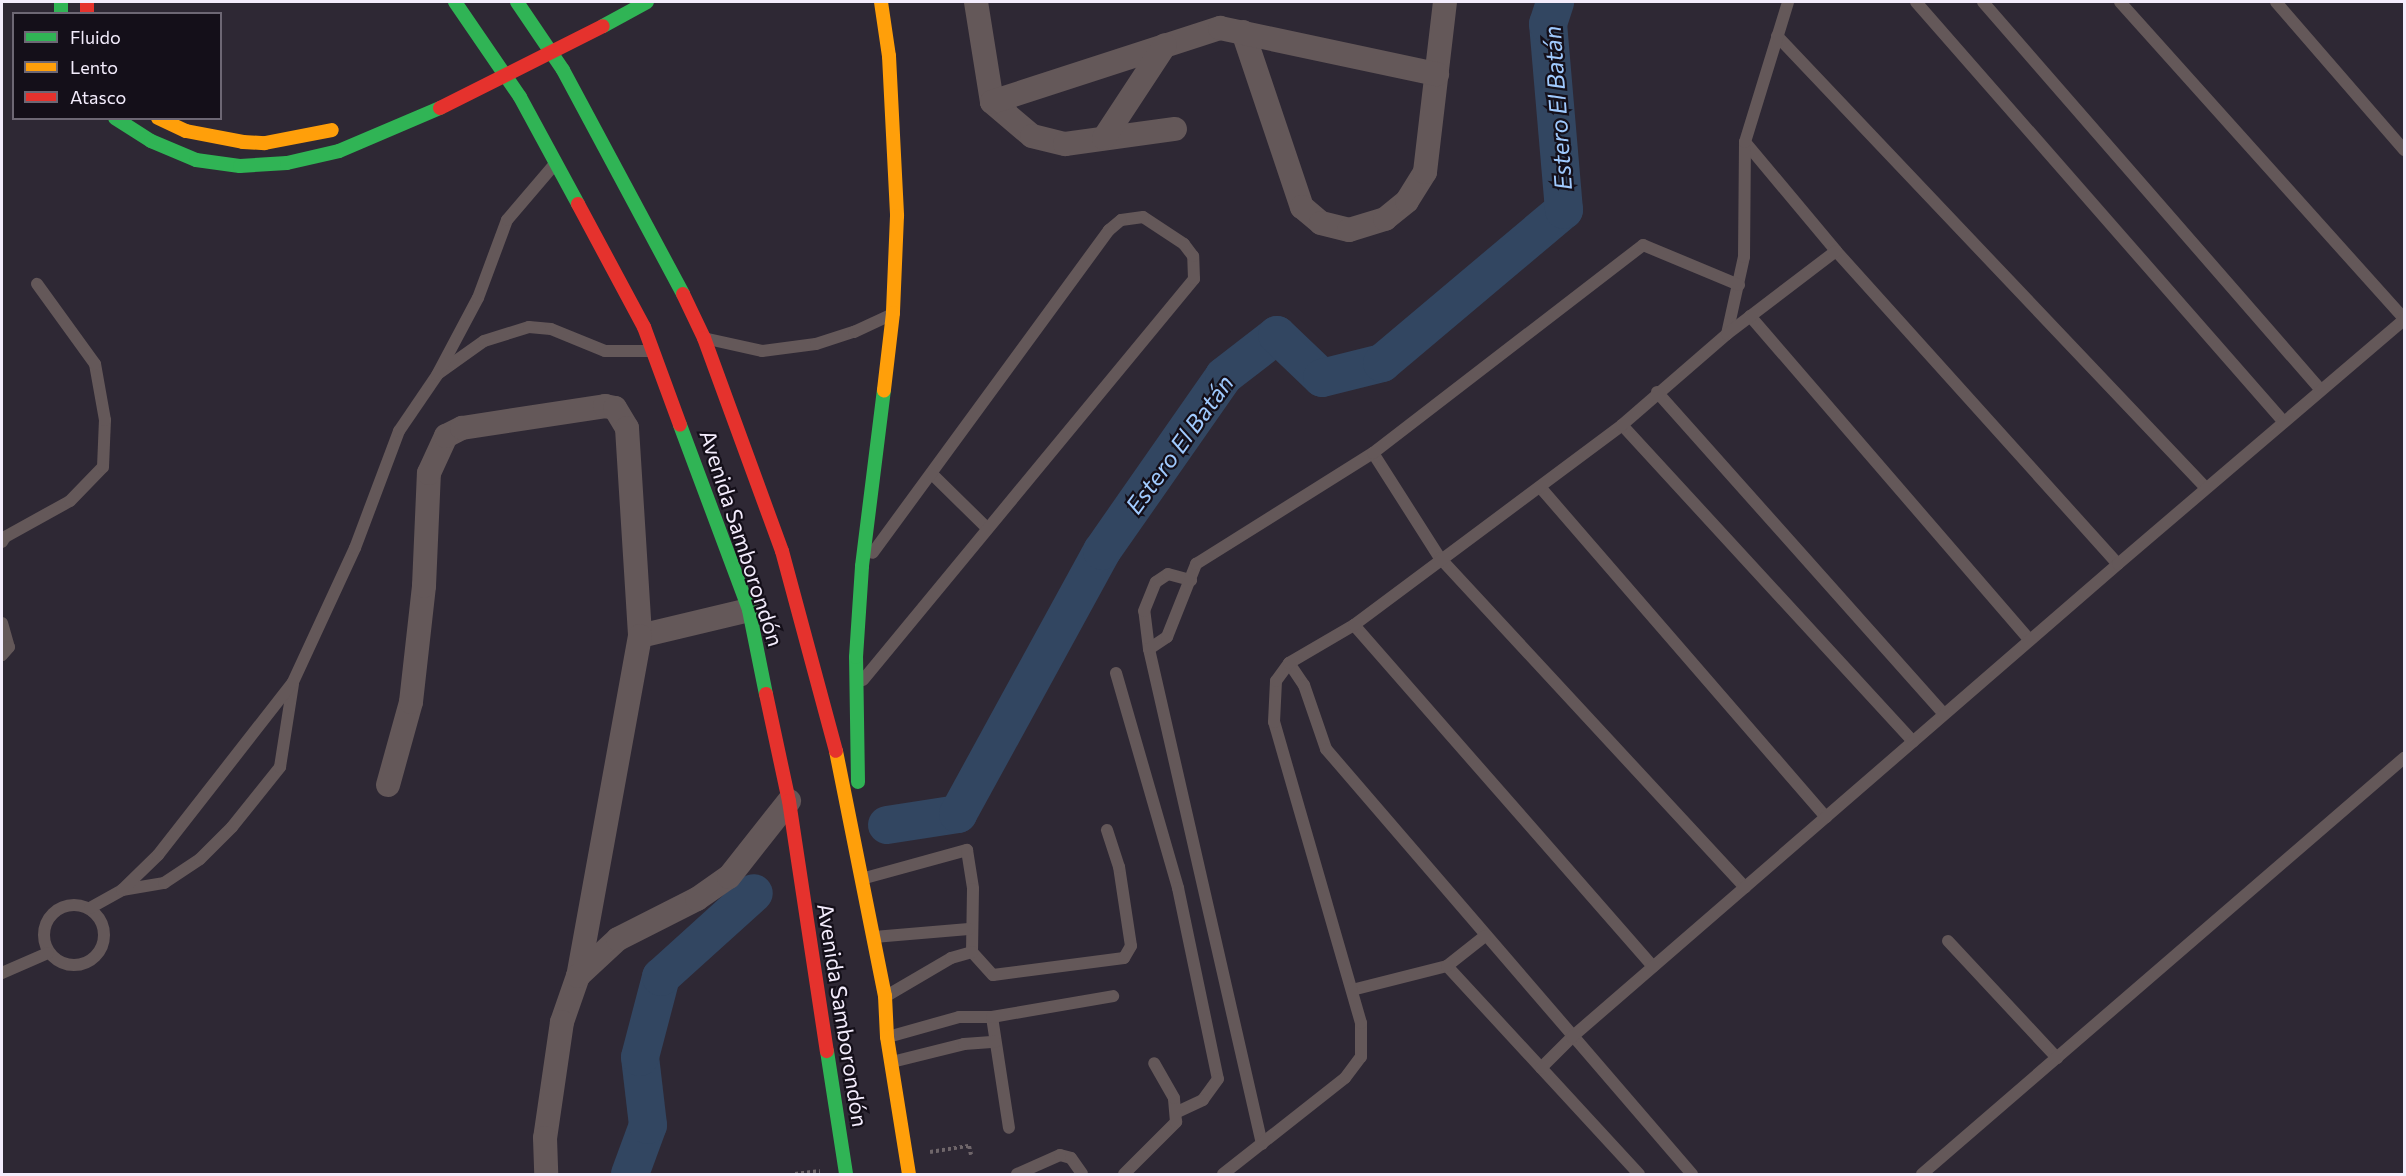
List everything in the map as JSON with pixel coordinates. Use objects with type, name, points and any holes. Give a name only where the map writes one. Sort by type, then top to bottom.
[{"type":"highway","name":"Avenida Samborondón","points":[[455,2],[520,97],[603,247],[654,351],[749,610],[789,801],[846,1174]]},
{"type":"highway","name":"Avenida Samborondón","points":[[517,2],[600,134],[704,338],[774,529],[804,626],[842,774],[885,996],[887,1037],[909,1174]]},
{"type":"highway","points":[[118,120],[151,141],[196,160],[240,166],[287,163],[339,151],[440,108],[600,20],[623,2]]},
{"type":"highway","points":[[483,68],[520,51],[648,2]]},
{"type":"highway","points":[[861,879],[855,690],[862,566],[893,313],[896,204],[888,56],[881,2]]},
{"type":"highway","points":[[162,120],[186,131],[265,143],[349,125]]},
{"type":"street","points":[[976,2],[992,102],[1032,136],[1065,144],[1175,129]]},
{"type":"street","points":[[1243,32],[1302,207],[1321,223],[1349,230],[1385,219],[1407,201],[1425,172],[1444,2]]},
{"type":"street","points":[[992,102],[1220,28],[1437,74]]},
{"type":"street","points":[[1104,138],[1165,45]]},
{"type":"street","points":[[388,785],[411,702],[424,586],[429,473],[446,436],[462,428],[604,406],[615,408],[627,428],[640,636],[578,976],[562,1022],[545,1138],[546,1174]]},
{"type":"street","points":[[640,636],[749,610]]},
{"type":"street","points":[[578,976],[618,939],[697,899],[729,877],[789,801]]},
{"type":"lane","points":[[1727,334],[1739,285],[1746,204],[1745,142],[1788,2]]},
{"type":"lane","points":[[1916,2],[2283,421]]},
{"type":"lane","points":[[1983,2],[2320,389]]},
{"type":"lane","points":[[1541,1068],[1572,1037],[1744,887],[2320,389],[2404,320],[2120,2]]},
{"type":"lane","points":[[2276,2],[2404,150]]},
{"type":"lane","points":[[1777,36],[2206,488]]},
{"type":"lane","points":[[1745,142],[1836,251],[2118,564]]},
{"type":"lane","points":[[90,908],[122,890],[165,846],[293,682],[355,548],[399,431],[437,375],[478,297],[507,220],[556,163]]},
{"type":"lane","points":[[855,690],[1194,279],[1193,256],[1184,244],[1143,217],[1121,220],[1109,230],[933,475],[862,566]]},
{"type":"lane","points":[[1149,649],[1167,637],[1196,564],[1373,453],[1643,245],[1739,285]]},
{"type":"lane","points":[[1223,1174],[1345,1078],[1360,1057],[1361,1023],[1274,722],[1276,681],[1289,663],[1354,625],[1440,558],[1622,425],[1657,392],[1727,334],[1836,251]]},
{"type":"lane","points":[[2,542],[5,537],[70,501],[102,467],[105,420],[94,364],[37,285]]},
{"type":"lane","points":[[704,338],[762,351],[816,344],[854,333],[893,313]]},
{"type":"lane","points":[[1750,316],[2030,640]]},
{"type":"lane","points":[[437,375],[484,341],[529,327],[551,329],[605,351],[654,351]]},
{"type":"lane","points":[[1657,392],[1944,714]]},
{"type":"lane","points":[[1622,425],[1913,741]]},
{"type":"lane","points":[[1373,453],[1440,558],[1744,887]]},
{"type":"lane","points":[[933,475],[987,528]]},
{"type":"lane","points":[[1540,487],[1826,817]]},
{"type":"lane","points":[[1191,580],[1168,574],[1156,582],[1144,610],[1149,649],[1262,1144]]},
{"type":"lane","points":[[2,623],[9,646],[2,655]]},
{"type":"lane","points":[[1354,625],[1653,967]]},
{"type":"lane","points":[[1289,663],[1305,685],[1326,750],[1692,1174]]},
{"type":"lane","points":[[1116,673],[1178,888],[1218,1078],[1203,1100],[1177,1112]]},
{"type":"lane","points":[[122,890],[164,883],[200,859],[232,827],[280,767],[293,682]]},
{"type":"lane","points":[[1922,1174],[2404,758]]},
{"type":"lane","points":[[861,879],[967,850],[973,889],[969,929],[972,952],[998,977],[1124,958],[1131,946],[1119,867],[1107,830]]},
{"type":"lane","points":[[76,904],[90,908],[104,930],[104,944],[97,956],[85,964],[72,966],[59,962],[48,953],[44,933],[51,914],[63,906],[76,904]]},
{"type":"lane","points":[[873,937],[969,929]]},
{"type":"lane","points":[[1352,990],[1447,966],[1485,936]]},
{"type":"lane","points":[[1948,941],[2056,1058]]},
{"type":"lane","points":[[885,996],[951,958],[972,952]]},
{"type":"lane","points":[[2,973],[48,953]]},
{"type":"lane","points":[[1447,966],[1639,1174]]},
{"type":"lane","points":[[887,1037],[959,1017],[992,1017],[1113,996]]},
{"type":"lane","points":[[992,1017],[1008,1128]]},
{"type":"lane","points":[[891,1063],[964,1044],[995,1042]]},
{"type":"lane","points":[[1124,1174],[1171,1131],[1177,1112],[1174,1098],[1154,1063]]},
{"type":"lane","points":[[1017,1174],[1060,1155],[1071,1158],[1082,1174]]},
{"type":"path","points":[[906,1156],[969,1146],[971,1155]]},
{"type":"waterway","name":"Estero El Batán","points":[[887,825],[958,814],[1102,551],[1224,376],[1277,335],[1322,378],[1382,363],[1564,210],[1548,24],[1555,2]]},
{"type":"waterway","name":"Estero El Batán","points":[[630,1174],[648,1125],[640,1057],[661,977],[754,893]]},
{"type":"traffic: fast","points":[[61,2],[61,12]]},
{"type":"traffic: fast","points":[[455,2],[520,97],[578,204]]},
{"type":"traffic: fast","points":[[517,2],[563,70],[683,294]]},
{"type":"traffic: fast","points":[[603,26],[647,2]]},
{"type":"traffic: fast","points":[[118,120],[151,141],[196,160],[240,166],[287,163],[339,151],[440,108]]},
{"type":"traffic: fast","points":[[858,782],[856,657],[862,566],[884,390]]},
{"type":"traffic: fast","points":[[680,425],[749,610],[766,694]]},
{"type":"traffic: fast","points":[[827,1051],[846,1174]]},
{"type":"traffic: slow","points":[[881,2],[889,56],[897,216],[893,313],[884,390]]},
{"type":"traffic: slow","points":[[162,120],[186,131],[243,142],[265,143],[332,130]]},
{"type":"traffic: slow","points":[[836,751],[885,996],[887,1037],[909,1174]]},
{"type":"traffic: jam","points":[[87,2],[87,12]]},
{"type":"traffic: jam","points":[[440,108],[603,26]]},
{"type":"traffic: jam","points":[[578,204],[644,327],[680,425]]},
{"type":"traffic: jam","points":[[683,294],[704,338],[782,551],[836,751]]},
{"type":"traffic: jam","points":[[766,694],[789,801],[827,1051]]}]
